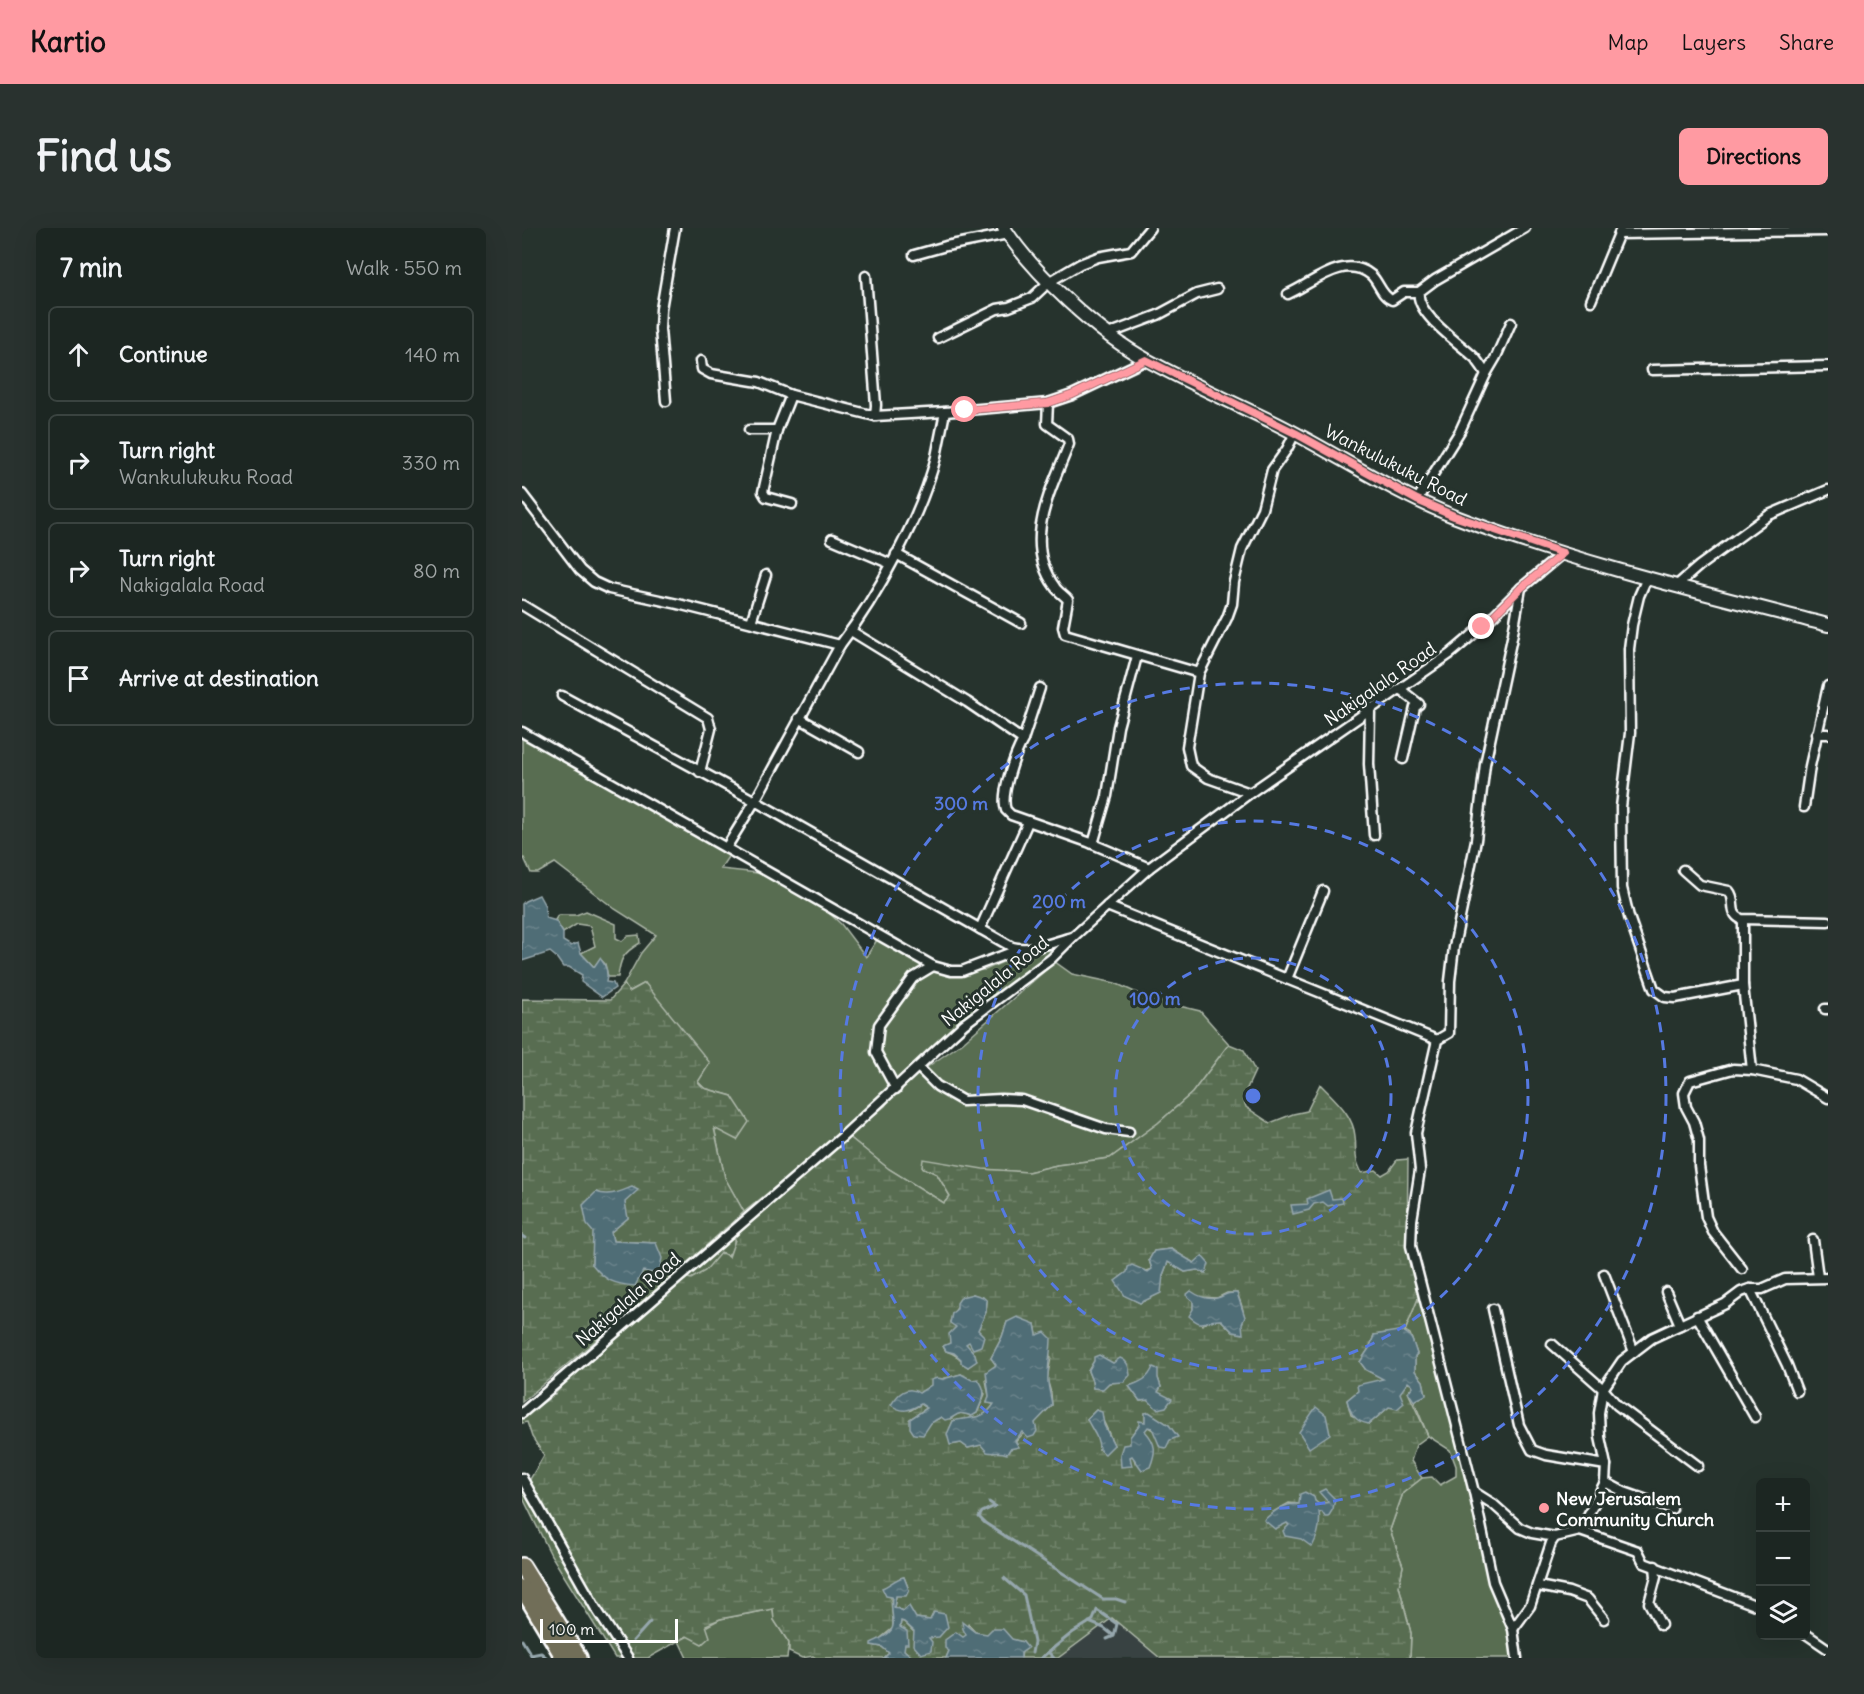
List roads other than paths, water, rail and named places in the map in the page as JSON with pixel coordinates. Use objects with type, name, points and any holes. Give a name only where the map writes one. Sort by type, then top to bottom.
[{"type":"highway","points":[[522,1566],[579,1658]]},
{"type":"highway","points":[[522,1588],[564,1658]]},
{"type":"main road","name":"Wankulukuku Road","points":[[1006,231],[1049,282],[1080,311],[1146,360],[1295,433],[1417,500],[1454,516],[1563,553],[1676,586],[1828,625]]},
{"type":"street","points":[[666,401],[660,329],[661,309],[675,228]]},
{"type":"street","points":[[938,338],[997,309],[1032,298],[1049,282],[1098,257],[1131,251],[1150,228]]},
{"type":"street","points":[[1288,294],[1335,269],[1349,267],[1365,271],[1373,277],[1388,298],[1392,300],[1404,292],[1419,292],[1435,280],[1525,228]]},
{"type":"street","points":[[914,255],[1006,231]]},
{"type":"street","points":[[1592,301],[1621,231],[1828,231]]},
{"type":"street","points":[[866,276],[875,416]]},
{"type":"street","points":[[1108,334],[1158,315],[1197,294],[1216,290]]},
{"type":"street","points":[[1419,292],[1420,304],[1428,314],[1474,358],[1486,374]]},
{"type":"street","points":[[1417,500],[1460,431],[1511,323]]},
{"type":"street","points":[[701,361],[702,369],[711,374],[759,382],[791,395],[875,416],[1048,403],[1072,395],[1146,360]]},
{"type":"street","points":[[1652,370],[1828,366]]},
{"type":"street","points":[[791,395],[777,430],[763,492],[766,497],[792,504]]},
{"type":"street","points":[[1048,403],[1047,424],[1068,439],[1069,444],[1042,516],[1039,540],[1041,557],[1050,578],[1054,586],[1068,600],[1064,630],[1069,636],[1198,673]]},
{"type":"street","points":[[726,848],[755,801],[840,645],[851,631],[891,564],[920,504],[935,459],[945,412]]},
{"type":"street","points":[[749,430],[777,430]]},
{"type":"street","points":[[1250,794],[1208,778],[1191,766],[1187,747],[1188,737],[1198,673],[1227,618],[1232,604],[1234,582],[1242,549],[1262,508],[1272,470],[1295,433]]},
{"type":"street","points":[[1676,586],[1699,566],[1769,515],[1828,490]]},
{"type":"street","points":[[522,494],[580,570],[594,582],[609,589],[840,645]]},
{"type":"street","points":[[832,539],[891,564]]},
{"type":"street","name":"Nakigalala Road","points":[[522,1413],[896,1089],[964,1024],[1051,959],[1149,868],[1465,643],[1521,588],[1563,553]]},
{"type":"street","points":[[896,554],[1021,624]]},
{"type":"street","points":[[751,622],[766,575]]},
{"type":"street","points":[[1647,578],[1639,596],[1632,625],[1628,681],[1630,733],[1621,807],[1622,888],[1629,917],[1654,989],[1665,997],[1676,998],[1743,985]]},
{"type":"street","points":[[1517,1658],[1513,1629],[1493,1582],[1474,1491],[1411,1246],[1412,1220],[1420,1170],[1416,1133],[1437,1040],[1449,1033],[1450,1028],[1450,981],[1454,947],[1476,840],[1485,764],[1521,588]]},
{"type":"street","points":[[522,605],[708,718],[711,729],[700,772]]},
{"type":"street","points":[[851,631],[967,702],[1023,740]]},
{"type":"street","points":[[1093,844],[1107,796],[1118,727],[1137,656]]},
{"type":"street","points":[[1804,807],[1816,734],[1828,686]]},
{"type":"street","points":[[1040,687],[1010,776],[1004,804],[1006,810],[1011,815],[1028,822],[1093,844],[1149,868]]},
{"type":"street","points":[[1400,690],[1419,704],[1415,707],[1403,759]]},
{"type":"street","points":[[562,696],[755,801],[1012,947],[1020,949]]},
{"type":"street","points":[[1370,711],[1369,775],[1374,835]]},
{"type":"street","points":[[799,718],[859,752]]},
{"type":"street","points":[[522,732],[933,966],[951,971],[962,971],[1020,949],[1073,937]]},
{"type":"street","points":[[1816,734],[1828,734]]},
{"type":"street","points":[[980,929],[1028,822]]},
{"type":"street","points":[[1683,870],[1700,885],[1729,891],[1733,897],[1733,913],[1735,917],[1743,920],[1828,921]]},
{"type":"street","points":[[1287,979],[1323,891]]},
{"type":"street","points":[[1107,906],[1437,1040]]},
{"type":"street","points":[[1743,920],[1743,985],[1752,1070]]},
{"type":"street","points":[[896,1089],[876,1052],[879,1025],[913,978],[933,966]]},
{"type":"street","points":[[919,1068],[937,1086],[963,1101],[1022,1100],[1106,1129],[1129,1132]]},
{"type":"street","points":[[1742,1269],[1713,1232],[1706,1217],[1699,1166],[1699,1140],[1694,1122],[1686,1107],[1684,1093],[1690,1081],[1734,1069],[1752,1070],[1796,1079],[1828,1098]]},
{"type":"street","points":[[1813,1240],[1818,1277]]},
{"type":"street","points":[[1604,1274],[1634,1352]]},
{"type":"street","points":[[1580,1531],[1605,1482],[1606,1465],[1600,1437],[1599,1413],[1603,1389],[1622,1361],[1652,1338],[1725,1304],[1740,1292],[1762,1289],[1785,1279],[1828,1278]]},
{"type":"street","points":[[1750,1289],[1797,1391]]},
{"type":"street","points":[[1666,1292],[1680,1325]]},
{"type":"street","points":[[1492,1309],[1519,1425],[1532,1450],[1546,1455],[1606,1465]]},
{"type":"street","points":[[1697,1316],[1755,1417]]},
{"type":"street","points":[[1552,1344],[1603,1389],[1617,1405],[1698,1466]]},
{"type":"street","points":[[522,1478],[595,1607],[628,1658]]},
{"type":"street","points":[[1605,1482],[1624,1492],[1672,1509]]},
{"type":"street","points":[[1474,1491],[1520,1528],[1532,1533],[1555,1537],[1580,1531],[1638,1551],[1644,1563],[1756,1605]]},
{"type":"street","points":[[1513,1629],[1530,1606],[1538,1586],[1540,1569],[1555,1537]]},
{"type":"street","points":[[1655,1566],[1656,1576],[1649,1603],[1661,1625]]},
{"type":"street","points":[[1538,1586],[1569,1592],[1588,1599],[1604,1619]]},
{"type":"street","points":[[1810,1637],[1828,1649]]},
{"type":"water","points":[[539,895],[545,906],[546,918],[556,921],[563,933],[563,941],[571,946],[578,943],[581,953],[594,967],[600,958],[606,969],[606,982],[613,983],[615,988],[602,997],[581,982],[582,975],[569,967],[563,967],[550,952],[522,961],[522,904]]},
{"type":"water","points":[[632,1187],[638,1190],[625,1202],[628,1218],[611,1232],[613,1241],[656,1243],[662,1258],[659,1274],[643,1271],[635,1286],[610,1281],[592,1264],[593,1232],[587,1225],[583,1205],[596,1192],[610,1194]]},
{"type":"water","points":[[1329,1190],[1332,1199],[1342,1198],[1343,1203],[1328,1206],[1323,1202],[1314,1204],[1309,1210],[1293,1214],[1291,1205],[1308,1204],[1307,1199]]},
{"type":"water","points":[[1171,1249],[1194,1263],[1202,1256],[1209,1264],[1206,1273],[1197,1270],[1185,1272],[1168,1262],[1163,1275],[1161,1293],[1140,1303],[1125,1296],[1115,1281],[1127,1272],[1128,1267],[1132,1265],[1148,1272],[1152,1269],[1149,1260],[1154,1251]]},
{"type":"water","points":[[1191,1291],[1210,1298],[1237,1293],[1245,1317],[1242,1324],[1243,1334],[1233,1332],[1221,1320],[1201,1323],[1189,1316],[1193,1309],[1193,1301],[1186,1295]]},
{"type":"water","points":[[973,1294],[987,1301],[986,1312],[978,1330],[984,1336],[981,1346],[973,1349],[969,1342],[966,1344],[975,1354],[977,1361],[968,1367],[961,1363],[961,1359],[954,1353],[946,1351],[943,1346],[950,1343],[949,1334],[956,1327],[950,1323],[952,1313],[957,1309],[957,1303],[961,1297]]},
{"type":"water","points":[[1017,1317],[1035,1324],[1037,1335],[1045,1332],[1051,1338],[1048,1379],[1052,1405],[1035,1423],[1037,1431],[1034,1436],[1028,1438],[1022,1432],[1015,1441],[1019,1447],[1010,1449],[1007,1454],[987,1452],[981,1445],[968,1448],[961,1443],[950,1445],[947,1434],[953,1421],[986,1413],[994,1404],[987,1403],[989,1396],[986,1372],[996,1365],[991,1358],[1007,1322]]},
{"type":"water","points":[[1398,1331],[1409,1335],[1413,1342],[1417,1354],[1415,1371],[1423,1381],[1426,1395],[1414,1401],[1408,1392],[1413,1386],[1408,1382],[1400,1393],[1404,1403],[1397,1409],[1389,1407],[1369,1424],[1364,1423],[1354,1416],[1347,1400],[1358,1391],[1357,1385],[1383,1379],[1366,1370],[1360,1362],[1370,1347],[1374,1335]]},
{"type":"water","points":[[1099,1355],[1113,1363],[1120,1358],[1123,1359],[1128,1365],[1130,1375],[1124,1382],[1109,1383],[1103,1389],[1093,1388],[1088,1371],[1094,1357]]},
{"type":"water","points":[[1153,1367],[1158,1369],[1161,1387],[1158,1392],[1172,1399],[1166,1407],[1157,1409],[1148,1400],[1140,1401],[1129,1386],[1144,1380]]},
{"type":"water","points":[[961,1374],[972,1380],[978,1379],[984,1392],[977,1413],[972,1416],[959,1414],[945,1420],[941,1417],[931,1423],[923,1435],[914,1434],[910,1428],[910,1419],[927,1408],[921,1404],[909,1410],[902,1410],[891,1405],[899,1394],[906,1390],[919,1393],[931,1385],[931,1380]]},
{"type":"water","points":[[1316,1407],[1326,1415],[1330,1434],[1309,1448],[1299,1432]]},
{"type":"water","points":[[1096,1410],[1102,1412],[1104,1425],[1114,1445],[1105,1454],[1099,1449],[1097,1437],[1087,1419]]},
{"type":"water","points":[[1149,1412],[1169,1425],[1178,1437],[1170,1440],[1166,1448],[1160,1447],[1152,1428],[1148,1427],[1145,1431],[1152,1440],[1154,1448],[1150,1467],[1142,1470],[1132,1456],[1130,1457],[1132,1466],[1121,1467],[1120,1454],[1123,1445],[1130,1444],[1130,1437],[1139,1425],[1139,1421],[1145,1422],[1145,1413]]},
{"type":"water","points":[[1325,1489],[1335,1499],[1333,1509],[1328,1517],[1319,1512],[1320,1521],[1312,1547],[1301,1539],[1285,1536],[1283,1531],[1289,1525],[1287,1523],[1275,1529],[1264,1520],[1284,1506],[1299,1504],[1300,1494],[1305,1492],[1314,1497],[1319,1504],[1328,1502],[1319,1492]]},
{"type":"water","points":[[904,1577],[909,1590],[906,1596],[896,1596],[894,1607],[903,1611],[909,1606],[916,1618],[930,1620],[934,1612],[945,1614],[948,1627],[939,1637],[929,1638],[932,1642],[931,1651],[921,1654],[913,1645],[914,1631],[901,1621],[900,1627],[907,1631],[908,1644],[905,1644],[904,1650],[913,1658],[884,1658],[889,1653],[882,1647],[871,1645],[888,1633],[893,1625],[892,1597],[886,1596],[882,1588]]},
{"type":"water","points":[[962,1622],[975,1632],[987,1634],[992,1629],[1003,1629],[1012,1639],[1023,1642],[1028,1648],[1021,1653],[1021,1658],[946,1658],[949,1651],[945,1648],[945,1640],[956,1632],[963,1637],[966,1635]]},
{"type":"waterway","points":[[989,1502],[995,1506],[982,1512],[979,1517],[985,1523],[1103,1599],[1125,1602]]},
{"type":"waterway","points":[[1004,1578],[1024,1595],[1034,1642],[1032,1653]]},
{"type":"waterway","points":[[1041,1658],[1072,1633],[1093,1620],[1097,1610],[1117,1624],[1114,1636]]},
{"type":"waterway","points":[[633,1641],[650,1622]]},
{"type":"waterway","points":[[1089,1622],[1104,1628],[1114,1636],[1107,1639]]},
{"type":"waterway","points":[[522,1640],[533,1658]]},
{"type":"waterway","points":[[1048,1652],[1054,1658]]},
{"type":"waterway","points":[[531,1655],[541,1653],[547,1658]]},
{"type":"place","name":"New Jerusalem Community Church","points":[[1544,1508]]}]
